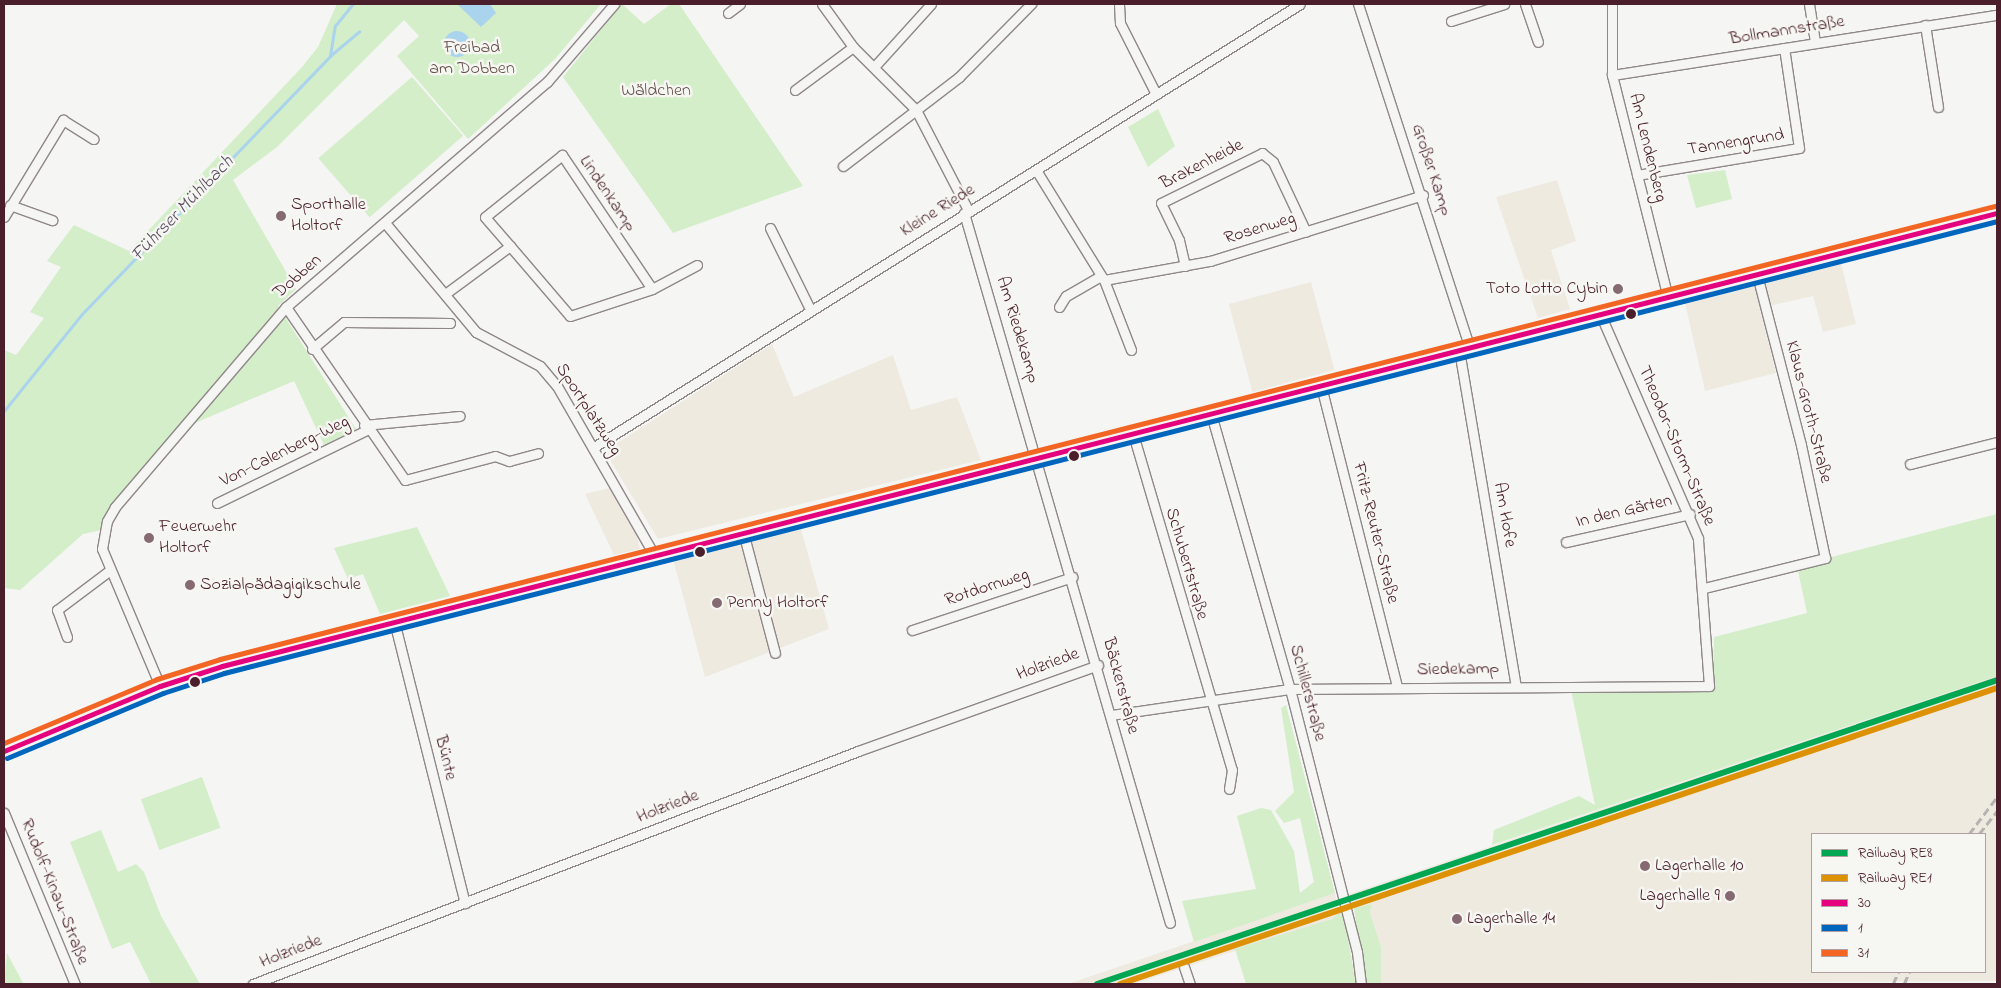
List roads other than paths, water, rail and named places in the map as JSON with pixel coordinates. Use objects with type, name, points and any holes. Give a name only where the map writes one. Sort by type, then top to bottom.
[{"type":"main road","points":[[4,751],[160,686],[394,621],[1997,213]]},
{"type":"street","name":"Dobben","points":[[160,686],[109,571],[103,535],[115,507],[286,308],[386,224],[548,82],[614,4]]},
{"type":"street","points":[[728,13],[740,4]]},
{"type":"street","name":"Am Riedekamp","points":[[822,4],[853,47],[916,110],[966,211],[1038,458]]},
{"type":"street","points":[[874,67],[931,4]]},
{"type":"street","points":[[843,166],[959,77],[1031,4]]},
{"type":"street","name":"Kleine Riede","points":[[594,447],[966,211],[1036,170],[1300,4]]},
{"type":"street","name":"Großer Kamp","points":[[1358,4],[1422,195],[1465,349]]},
{"type":"street","points":[[1450,21],[1504,4]]},
{"type":"street","points":[[1525,4],[1538,42]]},
{"type":"street","name":"Am Lendenberg","points":[[1612,4],[1612,75],[1668,298]]},
{"type":"street","points":[[1809,4],[1815,43]]},
{"type":"street","points":[[1116,5],[1134,55],[1156,94]]},
{"type":"street","name":"Bollmannstraße","points":[[1612,75],[1997,15]]},
{"type":"street","points":[[1925,25],[1938,108]]},
{"type":"street","points":[[796,90],[853,47]]},
{"type":"street","name":"Tannengrund","points":[[1637,175],[1799,148],[1784,48]]},
{"type":"street","points":[[4,217],[63,120],[94,139]]},
{"type":"street","name":"Brakenheide","points":[[1185,266],[1179,240],[1161,204],[1262,153],[1273,162],[1306,232]]},
{"type":"street","name":"Lindenkamp","points":[[652,289],[562,156],[485,217],[570,316],[652,289],[697,265]]},
{"type":"street","points":[[1036,170],[1102,278],[1131,350]]},
{"type":"street","name":"Rosenweg","points":[[1058,307],[1066,296],[1102,278],[1185,266],[1306,232],[1422,195]]},
{"type":"street","points":[[10,205],[52,220]]},
{"type":"street","name":"Sportplatzweg","points":[[386,224],[476,332],[540,366],[594,447],[654,555]]},
{"type":"street","points":[[770,228],[810,309]]},
{"type":"street","points":[[445,294],[510,246]]},
{"type":"street","name":"Klaus-Groth-Straße","points":[[1704,588],[1825,558],[1801,444],[1757,275]]},
{"type":"street","name":"Von-Calenberg-Weg","points":[[286,308],[312,349],[404,480],[495,456],[509,461],[538,453]]},
{"type":"street","name":"Theodor-Storm-Straße","points":[[1600,314],[1690,514],[1698,538],[1704,588],[1709,686]]},
{"type":"street","points":[[312,349],[344,322],[450,323]]},
{"type":"street","name":"Am Hofe","points":[[1465,349],[1516,686]]},
{"type":"street","name":"Fritz-Reuter-Straße","points":[[1321,386],[1397,687]]},
{"type":"street","name":"Schillerstraße","points":[[1211,414],[1290,687],[1349,919],[1361,984]]},
{"type":"street","name":"Von-Calenberg-Weg","points":[[217,503],[366,427],[460,416]]},
{"type":"street","name":"Schubertstraße","points":[[1133,434],[1209,703]]},
{"type":"street","points":[[1910,464],[1997,442]]},
{"type":"street","name":"Bäckerstraße","points":[[1038,458],[1170,923]]},
{"type":"street","name":"In den Gärten","points":[[1566,542],[1690,514]]},
{"type":"street","points":[[743,532],[776,653]]},
{"type":"street","points":[[67,637],[57,610],[109,571]]},
{"type":"street","name":"Rotdornweg","points":[[912,630],[1072,577]]},
{"type":"street","name":"Bünte","points":[[394,621],[465,902]]},
{"type":"street","name":"Holzriede","points":[[253,984],[465,902],[1098,665]]},
{"type":"street","name":"Siedekamp","points":[[1111,715],[1209,703],[1290,687],[1709,686]]},
{"type":"street","points":[[1209,703],[1232,770],[1230,790]]},
{"type":"street","name":"Rudolf-Kinau-Straße","points":[[4,812],[75,984]]},
{"type":"street","points":[[1184,967],[1190,984]]},
{"type":"water","points":[[457,4],[490,4],[496,13],[481,27]]},
{"type":"water","points":[[457,31],[466,35],[470,44],[466,53],[457,57],[448,53],[444,44],[448,35]]},
{"type":"waterway","name":"Führser Mühlbach","points":[[4,411],[82,314],[330,56],[335,26],[353,4]]},
{"type":"waterway","points":[[330,56],[359,32]]},
{"type":"railway","points":[[1970,833],[1997,797]]},
{"type":"railway","points":[[1980,833],[1997,811]]},
{"type":"railway","points":[[1893,984],[1898,973]]},
{"type":"railway","points":[[1904,984],[1909,973]]},
{"type":"rail line","name":"RE8","points":[[1097,984],[1997,680]]},
{"type":"rail line","name":"RE1","points":[[1120,984],[1997,688]]},
{"type":"place","name":"Sporthalle Holtorf","points":[[281,216]]},
{"type":"place","name":"Toto Lotto Cybin","points":[[1618,289]]},
{"type":"place","name":"Feuerwehr Holtorf","points":[[149,538]]},
{"type":"place","name":"Sozialpädagigikschule","points":[[190,585]]},
{"type":"place","name":"Penny Holtorf","points":[[717,603]]},
{"type":"place","name":"Lagerhalle 10","points":[[1645,866]]},
{"type":"place","name":"Lagerhalle 9","points":[[1730,896]]},
{"type":"place","name":"Lagerhalle 14","points":[[1457,919]]},
{"type":"park label","name":"Freibad am Dobben","points":[[472,59]]},
{"type":"park label","name":"Wäldchen","points":[[656,91]]}]
